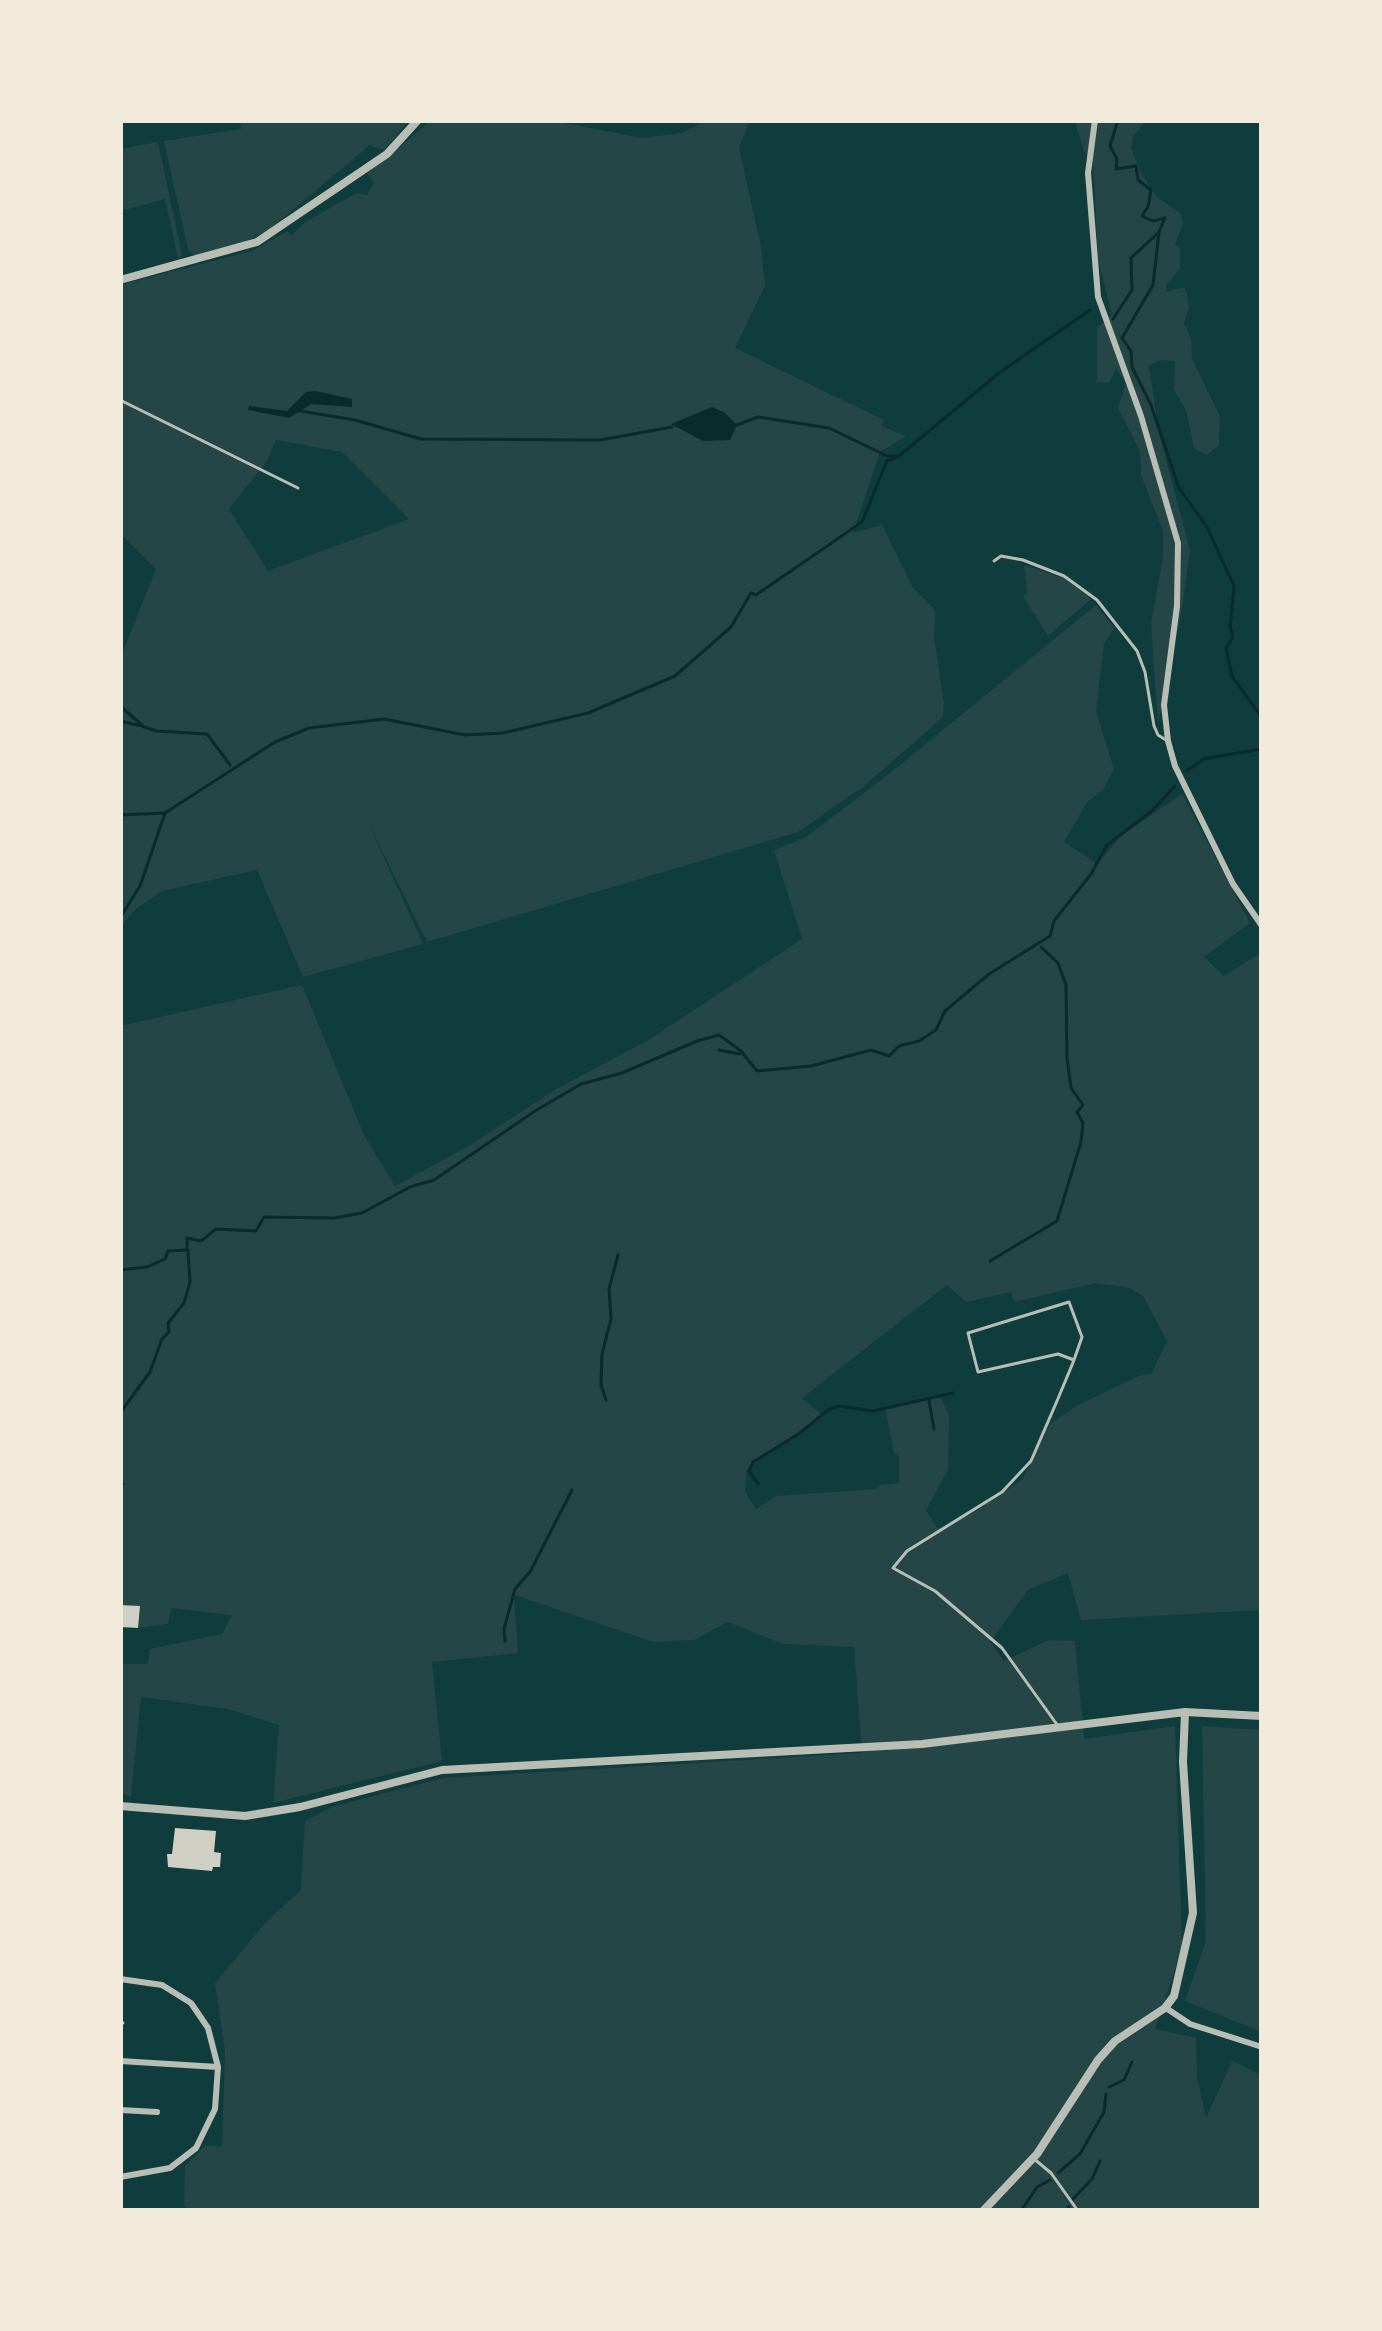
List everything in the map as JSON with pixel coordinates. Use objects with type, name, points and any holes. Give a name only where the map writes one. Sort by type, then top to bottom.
[{"type":"street","points":[[120,280],[257,242],[387,154],[418,120]]},
{"type":"street","points":[[1095,120],[1088,173],[1098,297],[1141,416],[1178,543],[1177,606],[1164,705],[1168,741],[1175,766],[1233,884],[1262,926]]},
{"type":"street","points":[[983,2211],[1058,2126],[1114,2041],[1166,2008],[1174,1996],[1193,1913],[1183,1762],[1185,1712]]},
{"type":"street","points":[[120,1806],[244,1816],[442,1770],[922,1744],[1185,1712],[1262,1716]]},
{"type":"street","points":[[120,1979],[162,1985],[190,2003],[208,2028],[218,2068],[214,2109],[196,2148],[170,2168],[120,2177]]},
{"type":"street","points":[[1166,2008],[1190,2024],[1262,2047]]},
{"type":"street","points":[[120,2062],[218,2068]]},
{"type":"street","points":[[120,2110],[157,2112]]},
{"type":"lane","points":[[120,400],[298,488]]},
{"type":"lane","points":[[994,561],[1001,556],[1023,560],[1064,576],[1097,600],[1137,651],[1154,726],[1168,741]]},
{"type":"lane","points":[[1059,1728],[1002,1648],[935,1591],[893,1568],[907,1551],[1002,1492],[1031,1461],[1074,1360],[1082,1337],[1069,1302],[968,1333],[977,1372],[1058,1354],[1074,1360]]},
{"type":"lane","points":[[1033,2158],[1051,2173],[1078,2211]]},
{"type":"shaded area","points":[[240,120],[409,120],[384,150],[370,145],[270,229],[243,243],[194,256],[188,249],[164,141],[241,129]]},
{"type":"shaded area","points":[[432,120],[549,120],[642,138],[682,133],[707,120],[750,120],[739,148],[765,286],[735,348],[884,420],[881,426],[906,436],[880,452],[853,533],[882,525],[913,588],[935,610],[943,717],[864,786],[798,832],[427,942],[366,818],[423,944],[303,977],[257,870],[162,891],[120,927],[120,659],[156,569],[120,533],[120,285],[252,251],[288,231],[291,236],[305,222],[357,193],[367,195],[374,183],[367,173]],"holes":[[[276,440],[342,452],[409,519],[268,571],[229,509],[267,461]]]},
{"type":"shaded area","points":[[1075,120],[1146,120],[1131,148],[1157,197],[1181,214],[1183,224],[1175,244],[1180,248],[1180,269],[1166,285],[1166,292],[1185,287],[1189,307],[1184,323],[1192,359],[1220,416],[1219,445],[1207,455],[1194,448],[1186,410],[1174,390],[1175,361],[1160,360],[1149,366],[1159,433],[1190,550],[1158,724],[1151,624],[1163,531],[1141,475],[1140,451],[1118,408],[1126,383],[1116,369],[1109,383],[1097,382],[1097,328],[1112,315],[1098,259],[1093,159],[1084,152]]},
{"type":"shaded area","points":[[158,142],[182,255],[178,258],[165,199],[120,211],[120,149]]},
{"type":"shaded area","points":[[306,392],[352,399],[352,407],[311,404],[289,418],[248,410],[249,406],[287,411]]},
{"type":"shaded area","points":[[712,407],[737,425],[730,440],[703,441],[671,424]]},
{"type":"shaded area","points":[[1024,565],[1064,578],[1091,599],[1048,636],[1023,596],[1027,593]]},
{"type":"shaded area","points":[[1096,605],[1114,628],[1104,644],[1096,711],[1114,769],[1103,790],[1087,802],[1064,842],[1097,864],[1122,835],[1182,794],[1250,923],[1204,957],[1224,976],[1262,952],[1262,1610],[1081,1620],[1068,1573],[1028,1590],[990,1642],[1004,1661],[1049,1640],[1075,1641],[1084,1739],[1175,1726],[1182,1949],[1155,2029],[1196,2038],[1197,2077],[1206,2118],[1232,2061],[1262,2075],[1262,2211],[190,2211],[184,2205],[185,2166],[205,2146],[222,2146],[225,2051],[215,1983],[266,1922],[301,1890],[305,1821],[332,1807],[443,1778],[862,1753],[854,1647],[783,1644],[728,1622],[694,1640],[654,1642],[514,1595],[518,1653],[432,1662],[442,1761],[273,1803],[279,1725],[228,1709],[141,1697],[131,1797],[120,1793],[120,1664],[148,1664],[150,1649],[222,1634],[232,1615],[171,1608],[168,1624],[138,1628],[140,1607],[120,1605],[120,1026],[302,985],[364,1135],[395,1186],[467,1147],[558,1088],[647,1041],[802,939],[774,850],[805,838]],"holes":[[[1096,1283],[1130,1288],[1143,1296],[1167,1341],[1151,1374],[1078,1405],[1050,1424],[1023,1479],[973,1513],[938,1529],[926,1510],[948,1470],[949,1415],[939,1395],[885,1407],[899,1457],[899,1483],[776,1496],[756,1509],[745,1492],[747,1469],[822,1415],[802,1398],[947,1285],[966,1302],[1011,1292],[1014,1302]]]},
{"type":"shaded area","points":[[1202,1726],[1262,1730],[1262,2032],[1185,2001],[1206,1941]]},
{"type":"building","points":[[120,1605],[140,1606],[138,1628],[120,1627]]},
{"type":"building","points":[[175,1828],[216,1831],[214,1852],[221,1853],[220,1867],[212,1871],[168,1867]]},
{"type":"waterway","points":[[1118,120],[1110,146],[1116,169],[1136,166],[1138,180],[1151,190],[1142,216],[1153,221],[1165,218],[1153,285],[1122,338],[1131,351],[1132,367],[1151,405],[1179,488],[1207,527],[1234,586],[1233,637],[1226,648],[1232,676],[1262,718]]},
{"type":"waterway","points":[[1113,319],[1132,290],[1131,258],[1158,233]]},
{"type":"waterway","points":[[737,425],[758,417],[829,428],[887,456],[899,456],[999,373],[1090,310]]},
{"type":"waterway","points":[[300,411],[355,420],[421,439],[600,440],[672,427]]},
{"type":"waterway","points":[[120,918],[140,886],[165,813],[275,742],[309,728],[384,719],[465,735],[503,733],[588,713],[675,676],[731,627],[751,593],[756,595],[862,522],[887,461],[899,456]]},
{"type":"waterway","points":[[120,706],[144,727],[207,734],[230,765]]},
{"type":"waterway","points":[[120,721],[142,726]]},
{"type":"waterway","points":[[1187,771],[1203,759],[1262,749]]},
{"type":"waterway","points":[[120,1270],[147,1267],[165,1259],[168,1251],[187,1250],[187,1238],[201,1241],[216,1229],[256,1231],[264,1217],[334,1218],[362,1213],[410,1187],[434,1180],[581,1084],[622,1073],[697,1041],[719,1035],[757,1071],[811,1066],[871,1050],[889,1056],[899,1046],[936,1030],[945,1011],[989,974],[1050,936],[1054,921],[1107,845],[1153,810],[1175,786]]},
{"type":"waterway","points":[[120,815],[165,813]]},
{"type":"waterway","points":[[990,1261],[1057,1221],[1081,1142],[1083,1123],[1077,1112],[1083,1105],[1071,1088],[1067,1058],[1066,985],[1058,963],[1041,947]]},
{"type":"waterway","points":[[719,1050],[740,1054]]},
{"type":"waterway","points":[[120,1413],[150,1372],[169,1332],[168,1323],[184,1303],[190,1282],[188,1251]]},
{"type":"waterway","points":[[606,1400],[601,1385],[602,1354],[618,1255]]},
{"type":"waterway","points":[[758,1484],[749,1471],[753,1462],[828,1410],[839,1406],[873,1411],[953,1393]]},
{"type":"waterway","points":[[929,1401],[934,1429]]},
{"type":"waterway","points":[[505,1641],[515,1589],[530,1572],[572,1490]]},
{"type":"waterway","points":[[1109,2087],[1124,2080],[1132,2062]]},
{"type":"waterway","points":[[1058,2173],[1080,2154],[1104,2112],[1106,2094]]},
{"type":"waterway","points":[[1073,2199],[1092,2179],[1100,2161]]},
{"type":"waterway","points":[[1021,2211],[1037,2187],[1050,2180]]},
{"type":"waterway","points":[[1067,2211],[1069,2206]]}]
